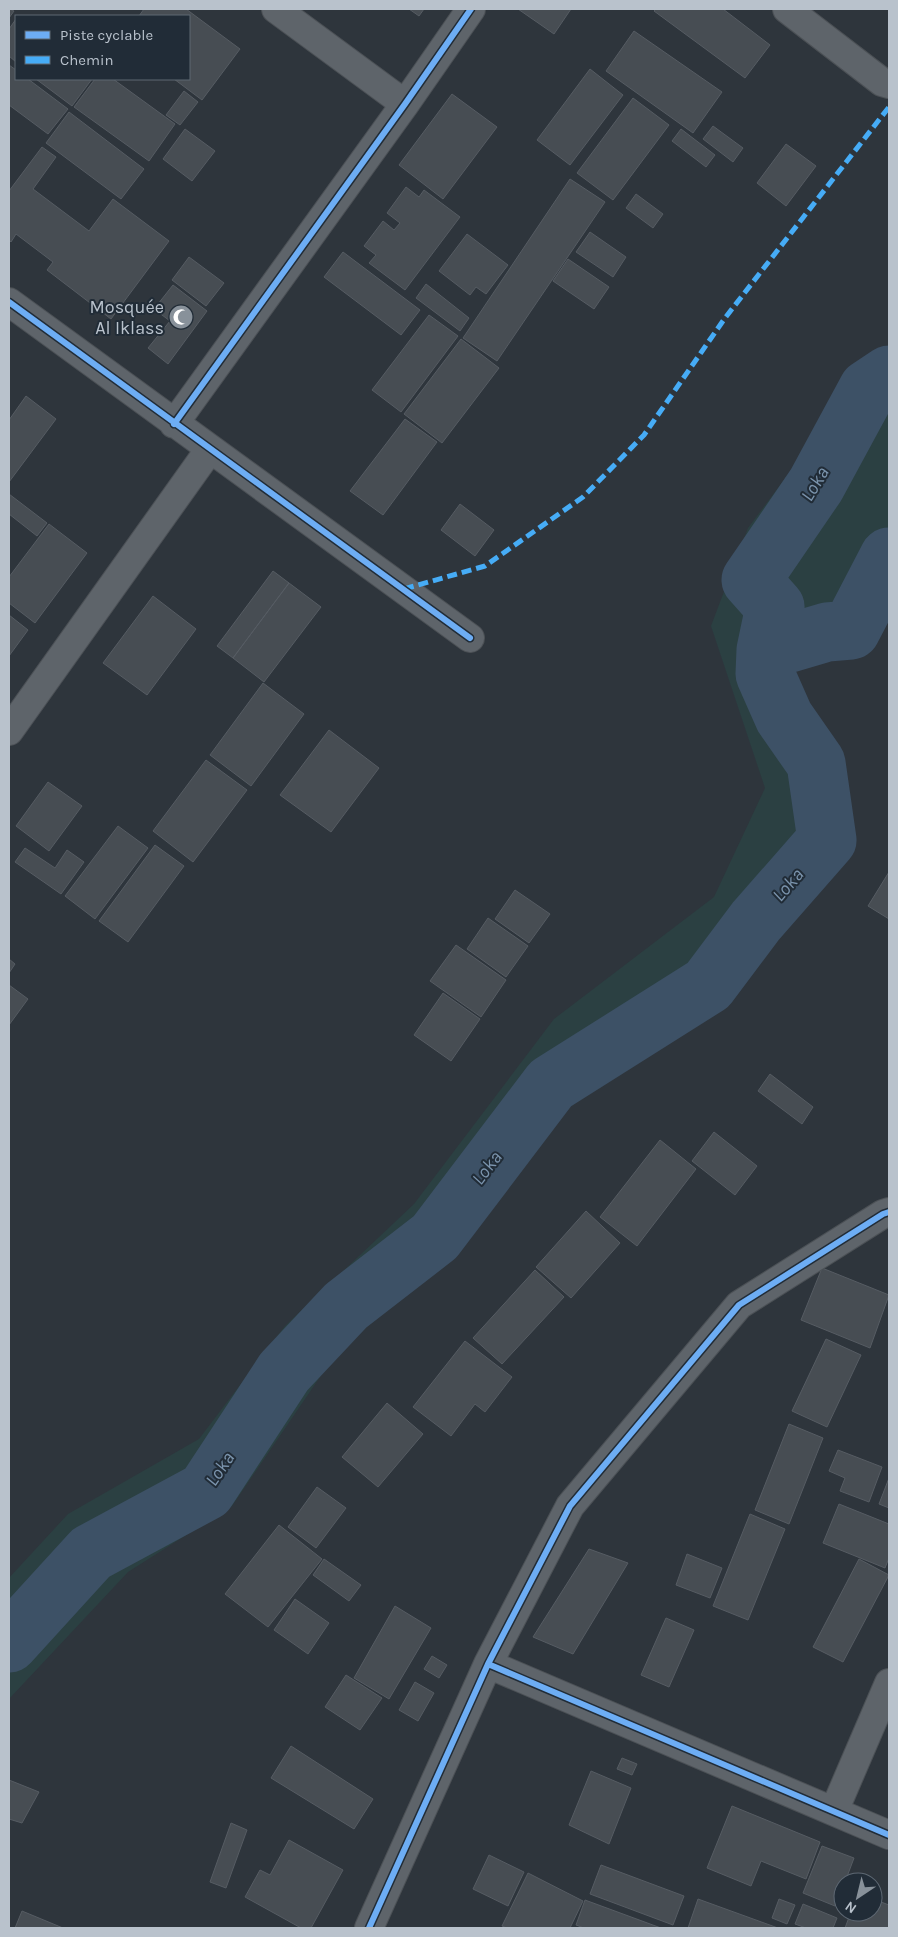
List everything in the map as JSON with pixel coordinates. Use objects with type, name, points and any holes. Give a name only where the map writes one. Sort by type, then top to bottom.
[{"type":"street","points":[[276,9],[405,104]]},
{"type":"street","points":[[174,424],[405,104],[470,9]]},
{"type":"street","points":[[787,9],[882,82],[889,84]]},
{"type":"street","points":[[9,302],[470,638]]},
{"type":"street","points":[[9,731],[210,449]]},
{"type":"street","points":[[370,1928],[488,1664],[570,1506],[739,1305],[889,1212]]},
{"type":"street","points":[[488,1664],[889,1835]]},
{"type":"street","points":[[834,1811],[889,1683]]},
{"type":"green space","points":[[889,353],[889,605],[871,645],[787,666],[831,747],[834,843],[718,993],[573,1101],[458,1249],[350,1333],[232,1506],[128,1572],[9,1699],[9,1578],[68,1514],[199,1439],[285,1326],[414,1204],[554,1019],[714,897],[765,788],[711,626],[748,528],[866,370]]},
{"type":"building","points":[[9,9],[14,11],[9,18]]},
{"type":"building","points":[[144,9],[186,9],[240,49],[202,100],[175,80],[190,80],[190,15],[140,15]]},
{"type":"building","points":[[409,9],[424,9],[419,16]]},
{"type":"building","points":[[518,9],[571,9],[554,34]]},
{"type":"building","points":[[656,9],[723,9],[770,45],[745,78],[654,11]]},
{"type":"building","points":[[15,20],[15,61],[9,56],[9,29]]},
{"type":"building","points":[[634,31],[722,92],[693,133],[606,71]]},
{"type":"building","points":[[9,65],[15,69],[15,80],[29,80],[68,109],[48,134],[9,105]]},
{"type":"building","points":[[590,69],[623,95],[570,165],[537,140]]},
{"type":"building","points":[[37,80],[91,80],[72,106]]},
{"type":"building","points":[[94,80],[114,80],[175,124],[149,161],[74,107]]},
{"type":"building","points":[[184,91],[198,102],[180,125],[166,115]]},
{"type":"building","points":[[452,94],[497,127],[443,199],[399,165]]},
{"type":"building","points":[[633,98],[669,125],[613,200],[577,173]]},
{"type":"building","points":[[69,112],[144,169],[121,199],[46,143]]},
{"type":"building","points":[[713,126],[743,148],[733,162],[703,139]]},
{"type":"building","points":[[185,129],[215,151],[192,181],[163,159]]},
{"type":"building","points":[[681,129],[715,155],[706,167],[672,141]]},
{"type":"building","points":[[786,144],[816,166],[786,206],[757,183]]},
{"type":"building","points":[[42,147],[56,157],[33,189],[89,231],[113,199],[169,241],[111,319],[47,270],[53,262],[16,234],[11,242],[9,240],[9,191]]},
{"type":"building","points":[[570,179],[605,202],[497,361],[463,338]]},
{"type":"building","points":[[406,187],[419,197],[424,190],[460,217],[405,290],[369,263],[376,255],[364,246],[383,221],[394,230],[400,223],[387,213]]},
{"type":"building","points":[[636,194],[663,214],[653,228],[626,208]]},
{"type":"building","points":[[590,232],[626,257],[613,277],[576,252]]},
{"type":"building","points":[[467,234],[508,265],[486,294],[476,287],[470,295],[439,271]]},
{"type":"building","points":[[343,252],[420,310],[401,335],[324,277]]},
{"type":"building","points":[[189,257],[224,283],[206,306],[172,280]]},
{"type":"building","points":[[568,259],[609,287],[594,309],[553,281]]},
{"type":"building","points":[[426,284],[469,318],[460,331],[416,298]]},
{"type":"building","points":[[173,285],[207,311],[168,364],[148,348],[170,321],[154,309]]},
{"type":"building","points":[[429,315],[458,336],[401,412],[372,390]]},
{"type":"building","points":[[461,339],[499,368],[442,443],[404,414]]},
{"type":"building","points":[[26,396],[56,419],[9,482],[9,420]]},
{"type":"building","points":[[405,419],[437,442],[383,515],[350,491]]},
{"type":"building","points":[[9,494],[47,523],[37,536],[9,514]]},
{"type":"building","points":[[460,504],[494,530],[475,556],[441,530]]},
{"type":"building","points":[[49,524],[87,553],[35,623],[9,603],[9,577]]},
{"type":"building","points":[[273,571],[289,583],[233,658],[217,646]]},
{"type":"building","points":[[289,583],[321,607],[264,682],[233,658]]},
{"type":"building","points":[[153,596],[196,629],[147,695],[103,663]]},
{"type":"building","points":[[9,615],[28,630],[9,656]]},
{"type":"building","points":[[263,683],[304,714],[251,786],[210,755]]},
{"type":"building","points":[[329,730],[379,768],[331,832],[280,795]]},
{"type":"building","points":[[206,760],[247,790],[193,862],[153,831]]},
{"type":"building","points":[[48,782],[82,806],[49,851],[16,826]]},
{"type":"building","points":[[118,826],[148,848],[95,919],[65,896]]},
{"type":"building","points":[[155,845],[184,866],[128,942],[99,921]]},
{"type":"building","points":[[25,848],[55,868],[67,850],[84,862],[61,894],[15,862]]},
{"type":"building","points":[[889,872],[889,919],[868,906]]},
{"type":"building","points":[[515,890],[550,914],[529,943],[495,919]]},
{"type":"building","points":[[488,918],[528,946],[506,977],[467,949]]},
{"type":"building","points":[[456,945],[506,980],[481,1017],[430,981]]},
{"type":"building","points":[[9,959],[15,964],[9,973]]},
{"type":"building","points":[[9,985],[28,999],[9,1025]]},
{"type":"building","points":[[443,993],[480,1019],[451,1061],[414,1035]]},
{"type":"building","points":[[770,1074],[813,1107],[802,1124],[758,1091]]},
{"type":"building","points":[[714,1132],[757,1166],[735,1195],[692,1161]]},
{"type":"building","points":[[660,1140],[696,1169],[637,1246],[600,1217]]},
{"type":"building","points":[[586,1211],[620,1243],[571,1298],[536,1267]]},
{"type":"building","points":[[822,1268],[889,1295],[870,1348],[801,1320]]},
{"type":"building","points":[[535,1270],[564,1297],[502,1364],[473,1338]]},
{"type":"building","points":[[826,1339],[861,1355],[827,1427],[792,1411]]},
{"type":"building","points":[[465,1341],[512,1377],[485,1412],[475,1404],[451,1436],[413,1407]]},
{"type":"building","points":[[387,1403],[423,1434],[378,1487],[342,1457]]},
{"type":"building","points":[[789,1424],[823,1438],[789,1524],[755,1510]]},
{"type":"building","points":[[838,1450],[882,1467],[869,1502],[840,1491],[845,1478],[829,1471]]},
{"type":"building","points":[[889,1478],[889,1508],[879,1504]]},
{"type":"building","points":[[317,1487],[346,1508],[316,1548],[288,1527]]},
{"type":"building","points":[[839,1504],[889,1524],[889,1558],[885,1568],[823,1543]]},
{"type":"building","points":[[750,1514],[785,1529],[748,1620],[713,1606]]},
{"type":"building","points":[[279,1525],[322,1559],[268,1627],[225,1594]]},
{"type":"building","points":[[589,1549],[628,1563],[573,1654],[533,1637]]},
{"type":"building","points":[[687,1554],[722,1568],[710,1598],[676,1585]]},
{"type":"building","points":[[324,1559],[361,1585],[349,1601],[313,1575]]},
{"type":"building","points":[[859,1559],[889,1575],[843,1662],[813,1647]]},
{"type":"building","points":[[295,1599],[329,1623],[308,1654],[274,1630]]},
{"type":"building","points":[[395,1606],[431,1628],[389,1699],[354,1678]]},
{"type":"building","points":[[666,1618],[694,1630],[669,1687],[641,1675]]},
{"type":"building","points":[[432,1656],[447,1665],[439,1678],[424,1669]]},
{"type":"building","points":[[346,1675],[382,1698],[360,1730],[325,1707]]},
{"type":"building","points":[[415,1682],[434,1693],[418,1721],[399,1710]]},
{"type":"building","points":[[291,1746],[373,1799],[354,1829],[271,1778]]},
{"type":"building","points":[[622,1758],[637,1764],[632,1775],[617,1769]]},
{"type":"building","points":[[591,1771],[631,1788],[609,1844],[569,1825]]},
{"type":"building","points":[[9,1780],[39,1792],[22,1823],[9,1819]]},
{"type":"building","points":[[732,1806],[820,1842],[806,1879],[761,1861],[751,1886],[707,1868]]},
{"type":"building","points":[[231,1823],[247,1830],[226,1888],[210,1882]]},
{"type":"building","points":[[289,1840],[343,1870],[311,1928],[301,1928],[245,1897],[260,1870],[270,1875]]},
{"type":"building","points":[[822,1846],[854,1858],[849,1872],[833,1872],[833,1905],[803,1893]]},
{"type":"building","points":[[489,1855],[524,1872],[508,1906],[473,1889]]},
{"type":"building","points":[[601,1865],[684,1896],[673,1925],[590,1894]]},
{"type":"building","points":[[528,1873],[583,1901],[570,1928],[507,1928],[502,1926]]},
{"type":"building","points":[[698,1899],[778,1928],[688,1928]]},
{"type":"building","points":[[779,1899],[795,1905],[787,1924],[772,1918]]},
{"type":"building","points":[[585,1900],[661,1928],[584,1928],[576,1925]]},
{"type":"building","points":[[883,1903],[889,1905],[889,1928],[845,1928],[847,1922],[883,1922]]},
{"type":"building","points":[[803,1904],[833,1916],[833,1922],[835,1922],[833,1928],[806,1928],[795,1924]]},
{"type":"building","points":[[22,1911],[63,1928],[15,1928]]},
{"type":"waterway","name":"Loka","points":[[9,1643],[91,1553],[206,1491],[284,1372],[346,1306],[435,1237],[551,1084],[708,985],[756,921],[827,840],[816,763],[784,717],[765,674],[766,650],[775,607],[751,580],[816,485],[868,389],[889,375]]},
{"type":"waterway","name":"Loka","points":[[766,650],[827,632],[851,630],[889,557]]},
{"type":"marked path","points":[[404,589],[485,566],[583,497],[644,435],[725,318],[889,107]]},
{"type":"cycle path","points":[[174,424],[405,104],[471,9]]},
{"type":"cycle path","points":[[9,302],[470,638]]},
{"type":"cycle path","points":[[369,1928],[488,1664],[570,1506],[739,1305],[889,1212]]},
{"type":"cycle path","points":[[488,1664],[889,1835]]},
{"type":"place","name":"Mosquée Al Iklass","points":[[181,317]]}]
